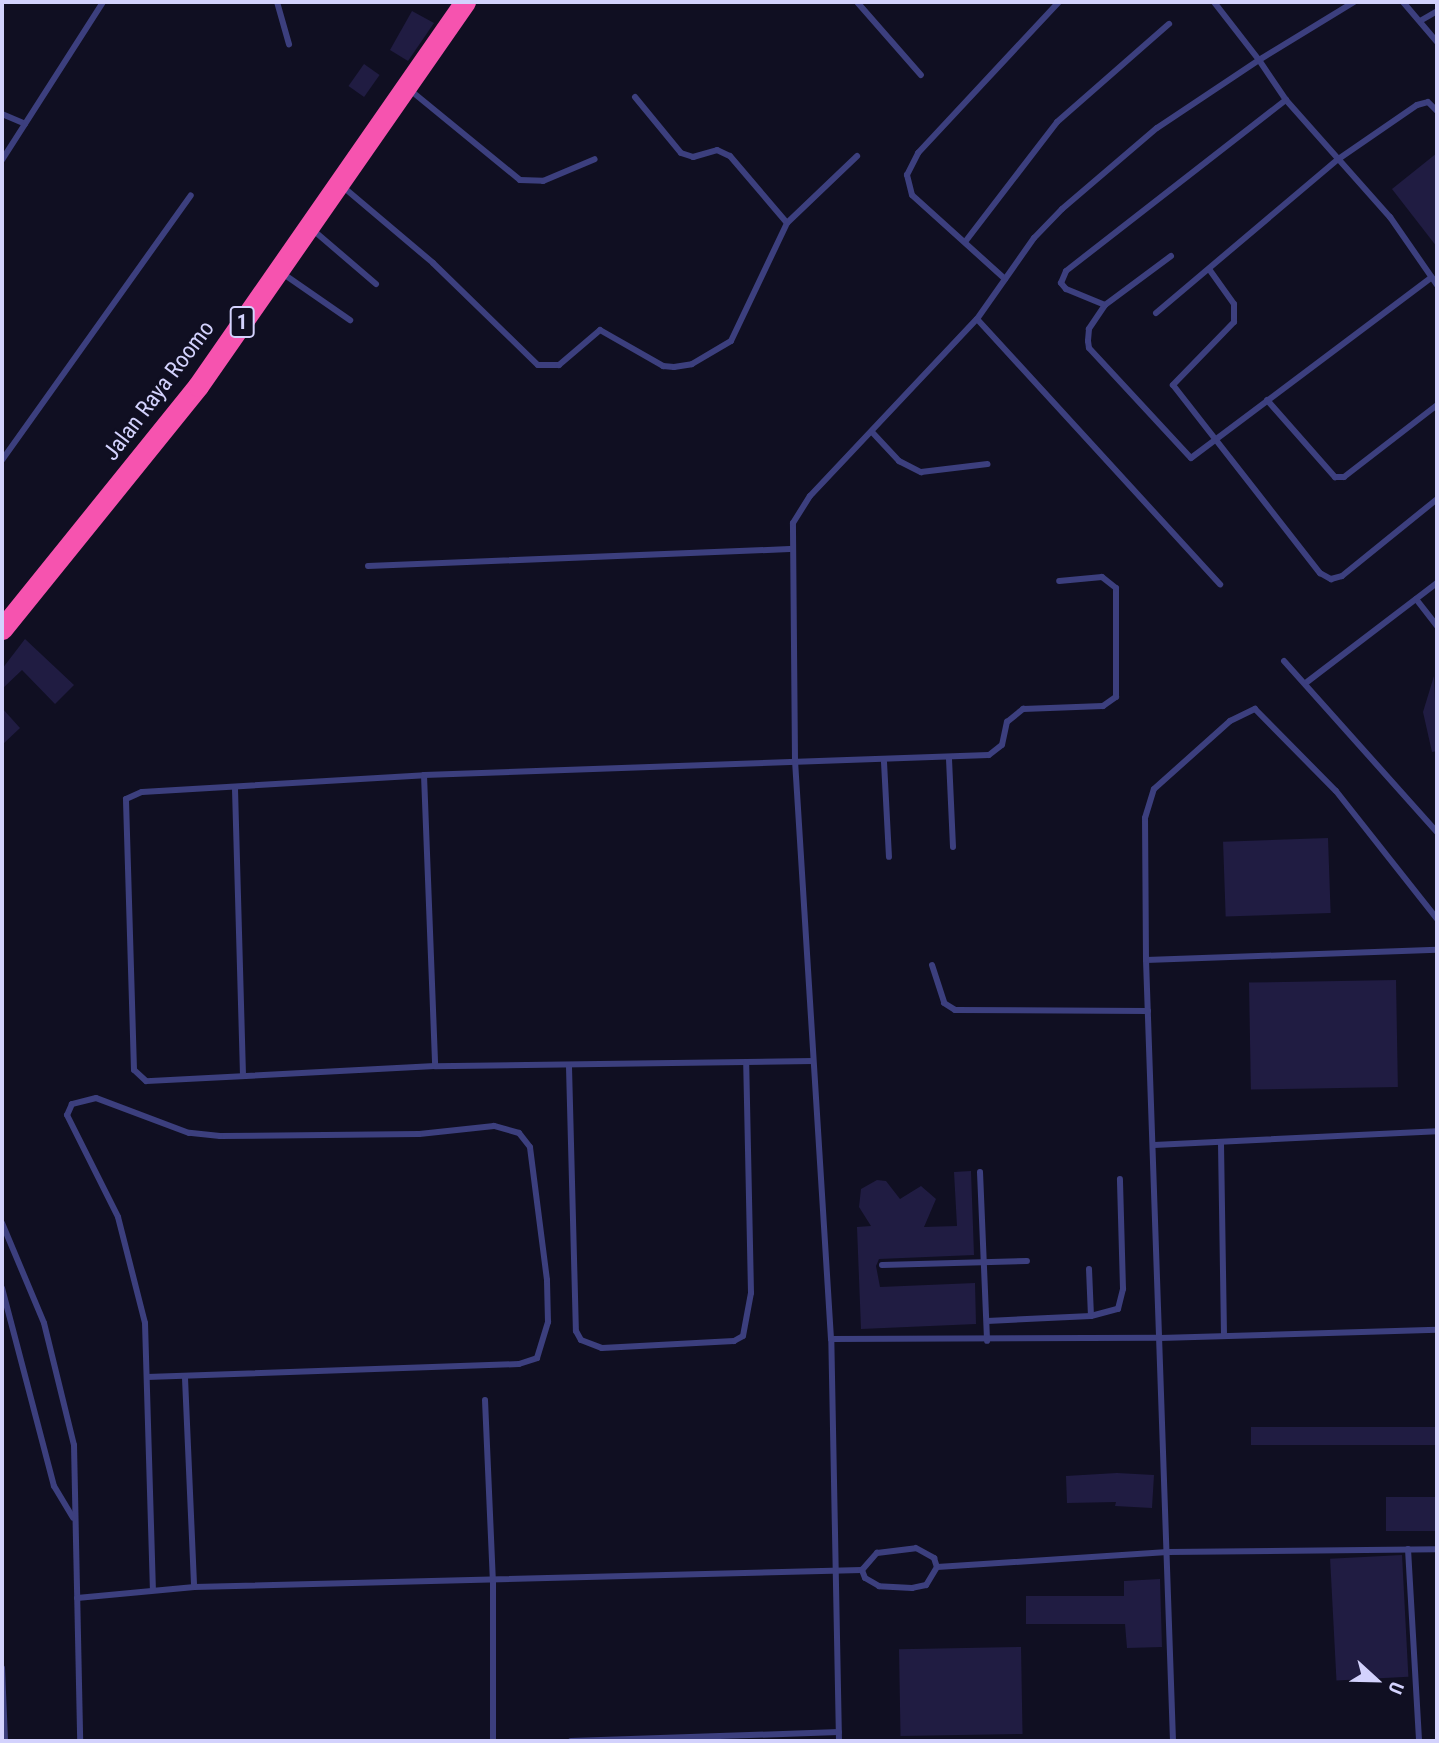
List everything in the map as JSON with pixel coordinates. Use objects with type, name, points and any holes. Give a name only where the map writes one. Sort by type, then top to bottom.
[{"type":"highway","name":"Jalan Raya Roomo","points":[[2,629],[198,386],[404,85],[465,2]]},
{"type":"lane","points":[[2,160],[103,2]]},
{"type":"lane","points":[[277,2],[289,44]]},
{"type":"lane","points":[[857,2],[921,75]]},
{"type":"lane","points":[[1005,279],[912,195],[906,175],[910,164],[1059,2]]},
{"type":"lane","points":[[1214,2],[1286,100],[1390,217],[1437,285]]},
{"type":"lane","points":[[839,1741],[831,1339],[794,760],[790,549],[793,523],[810,496],[977,319],[1005,279],[1062,209],[1157,128],[1259,60],[1354,2]]},
{"type":"lane","points":[[1404,2],[1437,42]]},
{"type":"lane","points":[[1420,21],[1437,10]]},
{"type":"lane","points":[[965,243],[1056,122],[1169,24]]},
{"type":"lane","points":[[404,85],[506,173],[520,180],[543,181],[595,159]]},
{"type":"lane","points":[[635,97],[681,153],[693,157],[717,150],[730,156],[787,223]]},
{"type":"lane","points":[[1105,305],[1066,289],[1061,283],[1066,271],[1286,100]]},
{"type":"lane","points":[[1156,313],[1337,160],[1417,105],[1428,102],[1437,111]]},
{"type":"lane","points":[[2,114],[25,124]]},
{"type":"lane","points":[[338,183],[433,263],[531,359],[553,368],[600,330],[663,366],[692,365],[731,341],[787,223],[857,156]]},
{"type":"lane","points":[[2,460],[191,195]]},
{"type":"lane","points":[[308,227],[376,284]]},
{"type":"lane","points":[[1171,256],[1105,305],[1089,330],[1090,348],[1187,457],[1195,458],[1267,400],[1432,277]]},
{"type":"lane","points":[[1209,269],[1234,304],[1234,322],[1173,385],[1320,573],[1331,579],[1342,576],[1437,499]]},
{"type":"lane","points":[[278,270],[349,320]]},
{"type":"lane","points":[[977,319],[1220,584]]},
{"type":"lane","points":[[1267,400],[1335,477],[1344,477],[1437,405]]},
{"type":"lane","points":[[872,432],[899,461],[921,472],[988,464]]},
{"type":"lane","points":[[368,566],[790,549]]},
{"type":"lane","points":[[813,1061],[569,1067],[435,1066],[243,1076],[156,1084],[138,1077],[134,1070],[123,808],[126,799],[142,792],[235,789],[424,775],[794,760],[884,762],[949,759],[998,751],[1007,722],[1023,709],[1103,706],[1116,696],[1116,588],[1102,577],[1059,581]]},
{"type":"lane","points":[[1307,682],[1437,583]]},
{"type":"lane","points":[[1416,599],[1437,626]]},
{"type":"lane","points":[[1284,661],[1307,682],[1437,832]]},
{"type":"lane","points":[[1173,1741],[1146,960],[1145,818],[1154,789],[1249,709],[1262,714],[1336,791],[1437,919]]},
{"type":"lane","points":[[949,759],[953,847]]},
{"type":"lane","points":[[884,762],[889,857]]},
{"type":"lane","points":[[424,775],[435,1066]]},
{"type":"lane","points":[[235,789],[243,1076]]},
{"type":"lane","points":[[1146,960],[1437,950]]},
{"type":"lane","points":[[932,965],[944,1003],[955,1010],[1148,1011]]},
{"type":"lane","points":[[569,1067],[576,1331],[581,1340],[602,1348],[734,1341],[743,1336],[751,1293],[746,1062]]},
{"type":"lane","points":[[147,1377],[185,1378],[519,1364],[537,1358],[548,1322],[547,1280],[530,1147],[519,1133],[494,1126],[419,1134],[199,1134],[96,1098],[72,1104],[67,1115],[118,1217],[145,1323],[153,1590]]},
{"type":"lane","points":[[1154,1145],[1221,1144],[1437,1131]]},
{"type":"lane","points":[[1221,1144],[1224,1336]]},
{"type":"lane","points":[[980,1172],[987,1341]]},
{"type":"lane","points":[[987,1321],[1110,1314],[1122,1302],[1120,1179]]},
{"type":"lane","points":[[2,1223],[44,1322],[74,1445],[80,1741]]},
{"type":"lane","points":[[882,1265],[1027,1261]]},
{"type":"lane","points":[[1089,1269],[1091,1316]]},
{"type":"lane","points":[[2,1288],[54,1486],[75,1520]]},
{"type":"lane","points":[[831,1339],[987,1341],[1437,1330]]},
{"type":"lane","points":[[185,1378],[194,1587]]},
{"type":"lane","points":[[485,1400],[493,1581],[493,1741]]},
{"type":"lane","points":[[916,1548],[934,1558],[937,1567],[926,1585],[912,1588],[879,1586],[865,1578],[862,1570],[865,1561],[877,1553],[916,1548]]},
{"type":"lane","points":[[1408,1549],[1419,1741]]},
{"type":"lane","points":[[937,1567],[1168,1552],[1437,1549]]},
{"type":"lane","points":[[77,1598],[194,1587],[862,1570]]},
{"type":"lane","points":[[2,1668],[5,1741]]},
{"type":"lane","points":[[571,1741],[839,1732]]},
{"type":"building","points":[[412,11],[434,23],[408,61],[390,50]]},
{"type":"building","points":[[364,64],[380,75],[364,97],[349,86]]},
{"type":"building","points":[[1437,153],[1437,247],[1392,189]]},
{"type":"building","points":[[25,639],[74,685],[55,704],[22,670],[2,689],[2,669]]},
{"type":"building","points":[[1434,676],[1437,751],[1432,752],[1423,712]]},
{"type":"building","points":[[2,708],[20,728],[2,745]]},
{"type":"building","points":[[1328,838],[1331,913],[1226,917],[1223,842]]},
{"type":"building","points":[[1396,980],[1398,1087],[1251,1090],[1249,983]]},
{"type":"building","points":[[971,1171],[974,1255],[879,1259],[876,1266],[880,1287],[975,1283],[976,1324],[861,1329],[857,1227],[871,1226],[859,1207],[861,1189],[877,1180],[886,1181],[900,1199],[921,1186],[936,1199],[924,1227],[957,1226],[954,1172]]},
{"type":"building","points":[[1251,1427],[1437,1427],[1437,1445],[1251,1445]]},
{"type":"building","points":[[1117,1473],[1154,1475],[1152,1508],[1115,1506],[1116,1502],[1067,1503],[1066,1476]]},
{"type":"building","points":[[1386,1497],[1437,1497],[1437,1531],[1386,1531]]},
{"type":"building","points":[[1402,1555],[1408,1677],[1336,1681],[1330,1559]]},
{"type":"building","points":[[1160,1579],[1162,1647],[1127,1648],[1125,1624],[1026,1624],[1026,1596],[1124,1596],[1124,1581]]},
{"type":"building","points":[[1021,1647],[1023,1734],[901,1736],[899,1649]]}]
